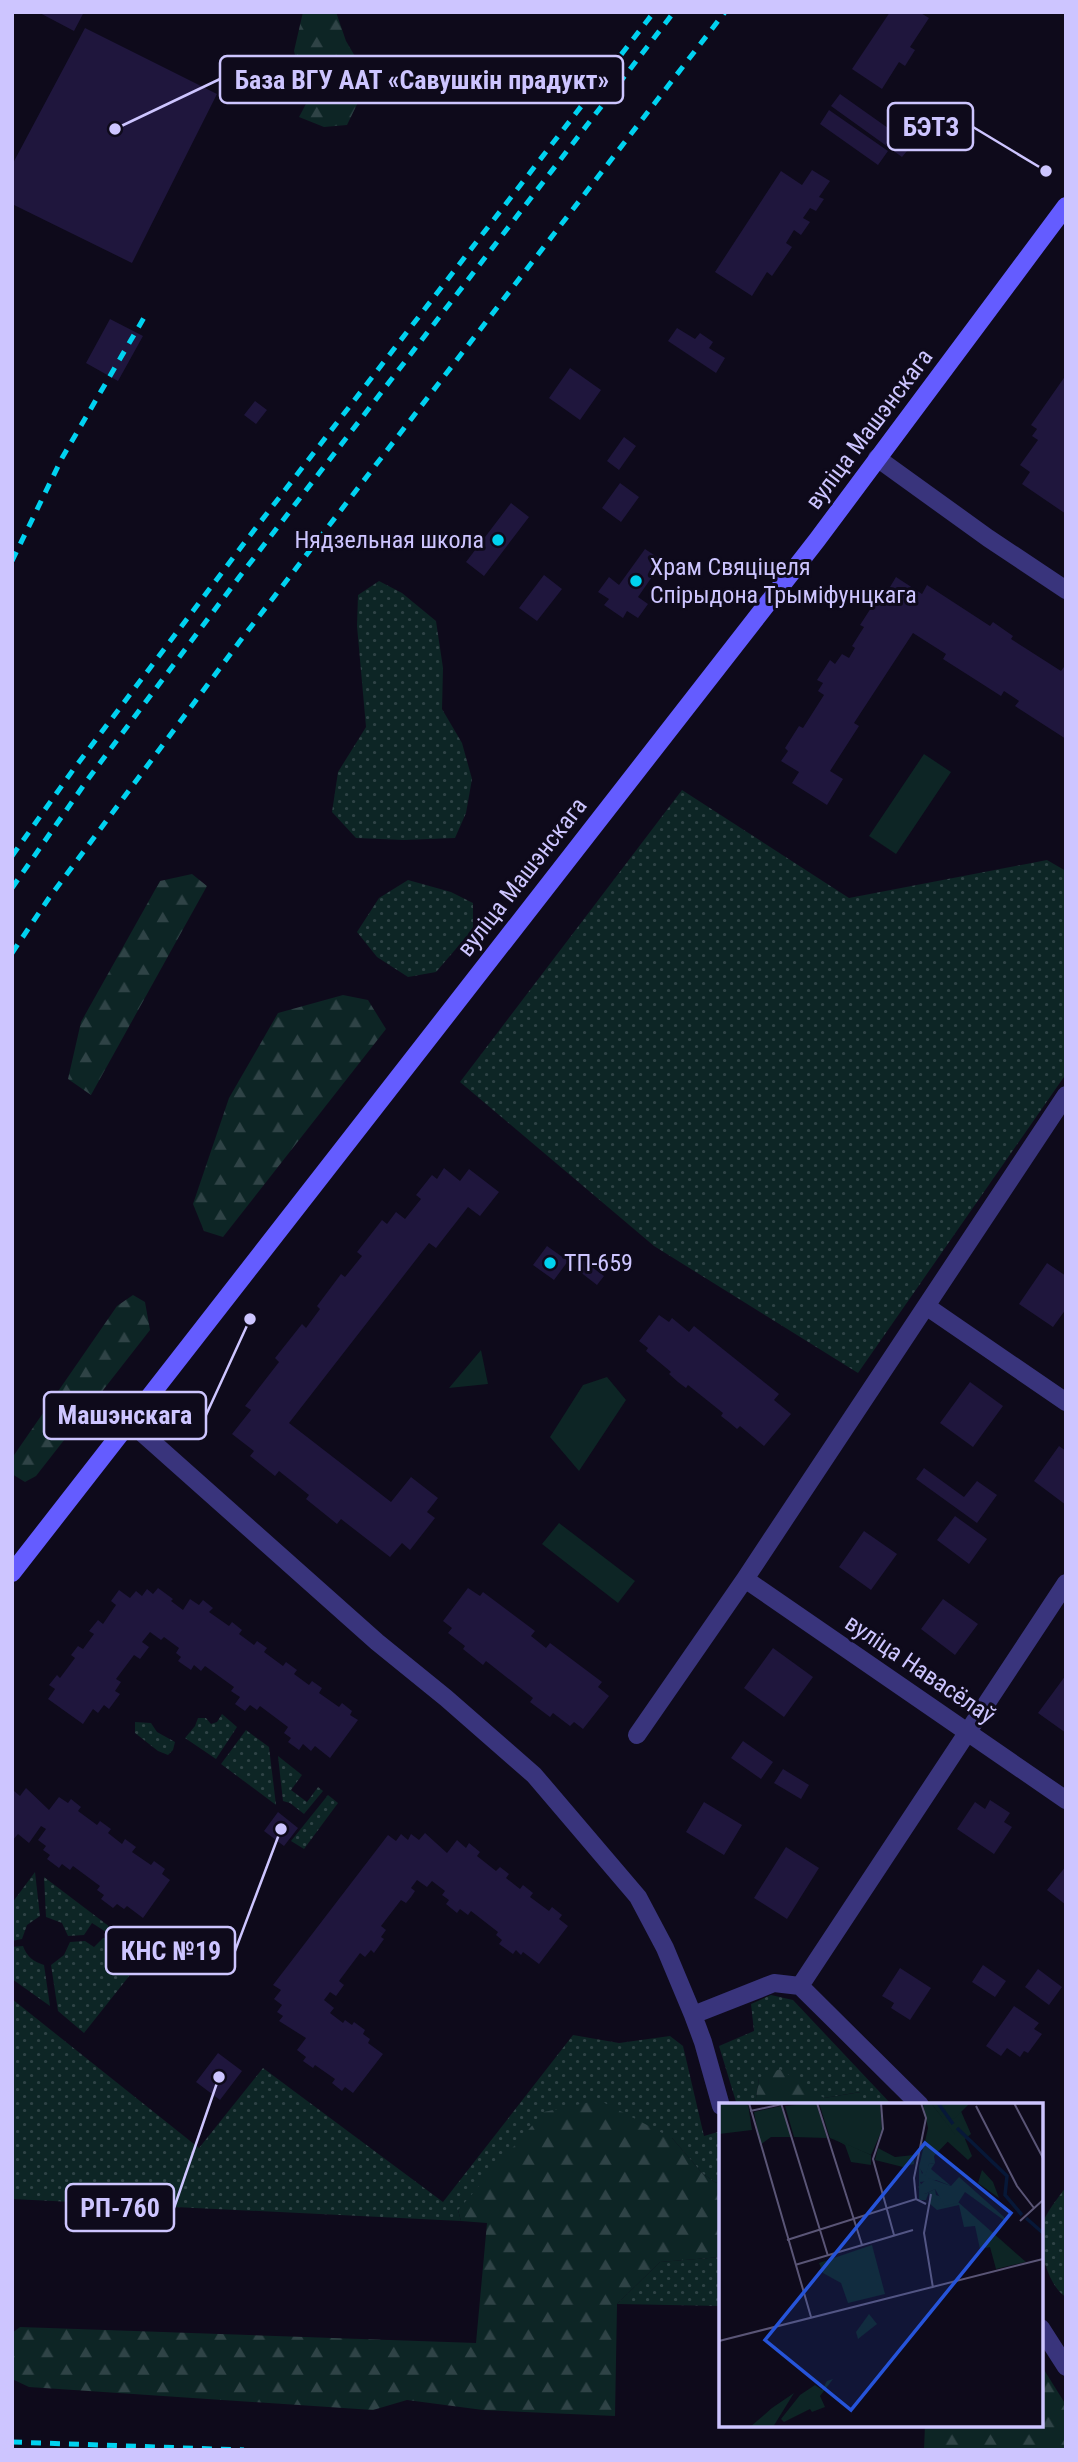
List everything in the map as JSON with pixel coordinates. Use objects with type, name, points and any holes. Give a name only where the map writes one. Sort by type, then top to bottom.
[{"type":"main road","name":"вуліца Машэнскага","points":[[12,1573],[817,540],[1066,206]]},
{"type":"street","points":[[877,458],[1066,590]]},
{"type":"street","points":[[637,1735],[745,1579],[1066,1095]]},
{"type":"street","points":[[926,1307],[1066,1402]]},
{"type":"street","points":[[131,1423],[377,1642],[534,1775],[638,1898],[665,1948],[704,2042],[720,2103]]},
{"type":"street","name":"вуліца Навасёлаў","points":[[745,1579],[1066,1800]]},
{"type":"street","points":[[800,1986],[1066,1583]]},
{"type":"street","points":[[693,2015],[774,1983],[800,1986],[918,2103]]},
{"type":"street","points":[[1043,2331],[1066,2367]]},
{"type":"green space","points":[[303,12],[336,12],[346,41],[366,75],[363,92],[347,125],[324,127],[299,117],[307,102],[294,51]]},
{"type":"green space","points":[[379,581],[402,593],[436,621],[443,668],[442,709],[462,743],[472,779],[466,813],[455,838],[356,838],[332,812],[338,772],[366,727],[357,626],[358,595]]},
{"type":"green space","points":[[924,754],[951,772],[896,854],[869,836]]},
{"type":"green space","points":[[682,790],[849,898],[1047,860],[1066,871],[1066,1074],[858,1373],[654,1246],[460,1082]]},
{"type":"green space","points":[[192,874],[207,886],[91,1095],[68,1079],[81,1022],[160,881]]},
{"type":"green space","points":[[408,880],[451,892],[473,903],[473,929],[436,972],[408,977],[377,957],[357,932],[379,898]]},
{"type":"green space","points":[[343,995],[368,1000],[386,1029],[223,1237],[204,1231],[193,1204],[229,1098],[278,1013]]},
{"type":"green space","points":[[133,1295],[145,1302],[150,1330],[36,1476],[25,1482],[12,1474],[12,1458],[117,1306]]},
{"type":"green space","points":[[481,1350],[488,1384],[449,1388]]},
{"type":"green space","points":[[607,1377],[626,1400],[579,1471],[550,1437],[583,1385]]},
{"type":"green space","points":[[559,1523],[635,1581],[618,1603],[542,1544]]},
{"type":"green space","points":[[222,1714],[237,1727],[216,1759],[185,1738],[198,1718],[206,1718],[211,1724],[217,1722]]},
{"type":"green space","points":[[135,1722],[151,1723],[157,1732],[175,1742],[173,1750],[168,1755],[158,1751],[135,1733]]},
{"type":"green space","points":[[246,1730],[269,1747],[276,1805],[221,1764]]},
{"type":"green space","points":[[278,1756],[302,1775],[291,1790],[307,1802],[318,1787],[323,1791],[304,1814],[283,1801]]},
{"type":"green space","points":[[328,1795],[338,1803],[304,1849],[291,1841]]},
{"type":"green space","points":[[35,1872],[40,1916],[27,1925],[22,1939],[12,1941],[12,1903]]},
{"type":"green space","points":[[44,1877],[110,1927],[106,1932],[92,1923],[84,1935],[68,1936],[62,1923],[46,1917]]},
{"type":"green space","points":[[103,1938],[122,1938],[145,1956],[84,2033],[58,2011],[51,1965],[64,1955],[70,1942],[85,1941],[94,1947]]},
{"type":"green space","points":[[23,1946],[31,1958],[44,1965],[50,2006],[12,1979],[12,1947]]},
{"type":"green space","points":[[771,1995],[793,2000],[890,2103],[865,2103],[860,2092],[824,2098],[759,2078],[755,2103],[736,2103],[719,2046],[754,2031],[751,2004]]},
{"type":"green space","points":[[12,1999],[199,2148],[263,2068],[443,2202],[573,2035],[619,2043],[670,2036],[683,2046],[704,2136],[719,2132],[719,2181],[716,2183],[702,2173],[672,2138],[458,2210],[461,2221],[12,2199]]},
{"type":"green space","points":[[780,2069],[824,2098],[861,2092],[865,2103],[755,2103],[759,2078]]},
{"type":"green space","points":[[599,2100],[672,2138],[702,2173],[716,2183],[719,2181],[719,2257],[660,2262],[617,2304],[615,2416],[483,2410],[407,2400],[373,2410],[29,2387],[12,2379],[12,2333],[20,2327],[476,2343],[487,2223],[461,2221],[458,2210],[544,2112]]},
{"type":"green space","points":[[1066,2187],[1066,2297],[1054,2285],[1043,2258],[1043,2222]]},
{"type":"green space","points":[[719,2257],[719,2306],[617,2304],[660,2262]]},
{"type":"green space","points":[[1043,2368],[1066,2405],[1066,2450],[924,2450],[925,2427],[1043,2427]]},
{"type":"building","points":[[38,12],[84,12],[74,31]]},
{"type":"building","points":[[890,12],[919,12],[929,18],[910,47],[915,50],[905,66],[899,62],[882,89],[852,69]]},
{"type":"building","points":[[85,28],[217,94],[132,263],[12,204],[12,165]]},
{"type":"building","points":[[840,94],[912,145],[902,157],[831,106]]},
{"type":"building","points":[[829,110],[888,151],[878,165],[820,124]]},
{"type":"building","points":[[812,170],[830,181],[819,197],[824,199],[816,211],[810,208],[803,218],[810,222],[801,235],[794,230],[786,243],[792,247],[772,276],[767,272],[752,296],[715,272],[781,171],[802,185]]},
{"type":"building","points":[[110,319],[143,336],[118,381],[86,363]]},
{"type":"building","points":[[677,328],[695,339],[700,333],[713,342],[709,348],[725,358],[716,373],[668,341]]},
{"type":"building","points":[[570,368],[601,390],[580,420],[549,398]]},
{"type":"building","points":[[1066,375],[1066,514],[1022,484],[1030,472],[1020,465],[1038,440],[1032,436],[1037,429],[1031,425]]},
{"type":"building","points":[[255,401],[267,410],[256,424],[244,415]]},
{"type":"building","points":[[624,437],[636,446],[619,470],[607,461]]},
{"type":"building","points":[[620,483],[639,497],[621,522],[602,508]]},
{"type":"building","name":"Нядзельная школа","points":[[511,503],[529,517],[484,576],[466,562]]},
{"type":"building","name":"Храм Свяціцеля Спірыдона Трыміфунцкага","points":[[645,549],[663,561],[638,597],[648,604],[638,618],[627,611],[623,618],[604,605],[609,599],[598,592],[609,577],[619,585]]},
{"type":"building","points":[[544,575],[562,589],[537,621],[519,608]]},
{"type":"building","points":[[896,577],[922,594],[927,585],[990,626],[993,622],[1013,636],[1011,639],[1061,671],[1066,668],[1066,739],[1015,706],[1019,701],[1004,691],[1001,696],[943,659],[946,654],[913,633],[854,723],[859,726],[830,771],[843,779],[827,805],[792,783],[799,772],[781,761],[788,751],[785,748],[799,726],[803,728],[824,695],[818,691],[823,683],[817,680],[830,660],[835,664],[842,654],[849,658],[855,648],[852,646],[864,627],[860,625],[880,594],[884,597]]},
{"type":"building","points":[[444,1168],[460,1181],[469,1169],[499,1192],[480,1216],[468,1207],[436,1248],[429,1243],[289,1423],[391,1502],[411,1477],[438,1498],[427,1512],[435,1518],[410,1550],[402,1543],[390,1557],[341,1519],[337,1524],[306,1499],[309,1495],[279,1471],[275,1476],[250,1456],[254,1451],[232,1434],[251,1410],[245,1406],[279,1362],[275,1358],[302,1324],[306,1328],[320,1309],[317,1306],[341,1274],[345,1277],[362,1256],[357,1252],[382,1220],[387,1224],[396,1212],[405,1219],[421,1199],[416,1195],[432,1175],[437,1179]]},
{"type":"building","name":"ТП-659","points":[[547,1246],[568,1261],[554,1280],[533,1265]]},
{"type":"building","points":[[581,1259],[604,1276],[597,1285],[575,1268]]},
{"type":"building","points":[[1047,1263],[1066,1276],[1066,1309],[1053,1327],[1019,1304]]},
{"type":"building","points":[[659,1315],[669,1322],[672,1318],[689,1332],[694,1326],[779,1394],[774,1400],[791,1414],[764,1446],[740,1426],[737,1429],[721,1416],[723,1413],[688,1385],[686,1388],[678,1382],[669,1374],[671,1372],[646,1351],[648,1348],[639,1341]]},
{"type":"building","points":[[970,1382],[1003,1406],[973,1447],[940,1423]]},
{"type":"building","points":[[1059,1446],[1066,1451],[1066,1505],[1034,1481]]},
{"type":"building","points":[[924,1468],[964,1497],[977,1481],[997,1495],[977,1523],[916,1479]]},
{"type":"building","points":[[955,1516],[987,1539],[969,1564],[937,1540]]},
{"type":"building","points":[[864,1531],[897,1554],[871,1590],[839,1567]]},
{"type":"building","points":[[158,1588],[183,1610],[190,1599],[199,1605],[203,1600],[213,1608],[209,1612],[229,1626],[232,1622],[242,1630],[239,1634],[254,1645],[257,1641],[267,1648],[264,1652],[283,1666],[286,1662],[297,1670],[294,1674],[309,1685],[312,1681],[322,1688],[319,1693],[339,1707],[342,1703],[352,1711],[350,1715],[358,1720],[330,1758],[315,1746],[311,1751],[303,1744],[299,1750],[288,1742],[291,1738],[284,1733],[288,1727],[260,1706],[257,1710],[250,1705],[245,1711],[235,1704],[240,1697],[231,1691],[234,1687],[205,1666],[201,1671],[194,1665],[191,1670],[178,1661],[181,1657],[176,1653],[179,1648],[164,1637],[161,1640],[150,1632],[142,1642],[149,1647],[140,1659],[134,1655],[116,1679],[121,1682],[115,1691],[120,1694],[109,1709],[104,1705],[98,1713],[93,1709],[83,1724],[48,1699],[55,1689],[49,1685],[57,1675],[60,1678],[75,1658],[71,1655],[78,1646],[83,1649],[94,1634],[89,1631],[98,1620],[103,1624],[116,1605],[111,1601],[119,1590],[130,1598],[136,1591],[142,1596],[147,1589],[153,1594]]},
{"type":"building","points":[[468,1588],[480,1596],[483,1592],[535,1631],[531,1636],[546,1648],[550,1643],[602,1682],[598,1687],[609,1696],[583,1729],[574,1722],[570,1726],[553,1713],[550,1717],[530,1702],[533,1698],[486,1661],[483,1665],[448,1633],[452,1628],[443,1621]]},
{"type":"building","points":[[943,1599],[978,1624],[955,1655],[921,1629]]},
{"type":"building","points":[[773,1648],[813,1677],[784,1717],[744,1688]]},
{"type":"building","points":[[1066,1675],[1066,1733],[1038,1713]]},
{"type":"building","points":[[743,1741],[773,1762],[761,1779],[731,1758]]},
{"type":"building","points":[[783,1769],[809,1785],[801,1799],[774,1783]]},
{"type":"building","points":[[26,1788],[49,1810],[59,1797],[68,1803],[71,1799],[81,1807],[78,1811],[97,1825],[100,1821],[111,1829],[108,1833],[122,1844],[125,1839],[136,1847],[132,1852],[151,1865],[154,1861],[165,1869],[162,1874],[170,1880],[143,1918],[127,1906],[124,1909],[117,1904],[113,1908],[101,1899],[104,1895],[97,1890],[100,1886],[73,1866],[70,1870],[62,1864],[59,1868],[47,1859],[50,1855],[43,1850],[46,1846],[38,1840],[46,1829],[41,1826],[29,1843],[18,1834],[12,1841],[12,1794],[14,1791],[20,1796]]},
{"type":"building","points":[[990,1800],[1010,1813],[1004,1822],[1012,1827],[994,1854],[957,1829],[975,1802],[985,1809]]},
{"type":"building","points":[[704,1802],[742,1825],[724,1855],[686,1832]]},
{"type":"building","points":[[278,1812],[298,1828],[284,1846],[264,1831]]},
{"type":"building","points":[[425,1833],[447,1853],[457,1840],[466,1848],[469,1843],[480,1852],[477,1856],[496,1871],[500,1867],[509,1874],[506,1878],[520,1889],[523,1885],[533,1893],[530,1897],[549,1911],[552,1907],[562,1915],[559,1919],[568,1926],[539,1964],[523,1952],[521,1955],[516,1950],[513,1954],[499,1944],[502,1940],[496,1935],[498,1932],[471,1911],[468,1915],[460,1909],[457,1913],[446,1904],[449,1900],[442,1895],[445,1891],[432,1881],[427,1887],[417,1880],[411,1888],[415,1891],[411,1897],[406,1903],[401,1900],[381,1926],[386,1930],[381,1937],[384,1939],[374,1953],[371,1950],[365,1957],[360,1953],[339,1981],[344,1985],[336,1996],[330,1992],[324,2000],[334,2008],[330,2013],[343,2023],[345,2020],[352,2025],[354,2022],[365,2030],[363,2034],[370,2039],[368,2043],[383,2054],[353,2093],[345,2087],[342,2091],[332,2083],[335,2079],[315,2065],[313,2068],[303,2061],[306,2057],[297,2050],[306,2038],[279,2021],[283,2016],[277,2012],[282,2005],[274,1999],[281,1990],[273,1985],[388,1835],[396,1841],[401,1834],[408,1840],[411,1834],[419,1840]]},
{"type":"building","points":[[786,1847],[819,1868],[787,1919],[754,1898]]},
{"type":"building","points":[[1066,1866],[1066,1905],[1047,1890]]},
{"type":"building","points":[[983,1965],[1006,1981],[995,1997],[972,1982]]},
{"type":"building","points":[[900,1968],[931,1988],[910,2020],[891,2008],[894,2003],[882,1996]]},
{"type":"building","points":[[1038,1969],[1062,1987],[1049,2005],[1025,1987]]},
{"type":"building","points":[[1014,2006],[1039,2023],[1034,2029],[1042,2034],[1028,2053],[1024,2051],[1020,2057],[1007,2048],[1001,2056],[986,2046]]},
{"type":"building","points":[[218,2053],[242,2071],[220,2100],[196,2082]]},
{"type":"railway","points":[[12,856],[73,770],[248,538],[654,12]]},
{"type":"railway","points":[[12,888],[88,779],[240,576],[674,12]]},
{"type":"railway","points":[[12,953],[49,898],[240,641],[725,12]]},
{"type":"railway","points":[[12,561],[62,458],[145,316]]},
{"type":"railway","points":[[12,2442],[244,2450]]},
{"type":"place","name":"База ВГУ ААТ «Савушкін прадукт»","points":[[115,129]]},
{"type":"place","name":"БЭТЗ","points":[[1046,171]]},
{"type":"place","name":"Нядзельная школа","points":[[498,540]]},
{"type":"place","name":"Храм Свяціцеля Спірыдона Трыміфунцкага","points":[[636,581]]},
{"type":"place","name":"ТП-659","points":[[550,1263]]},
{"type":"place","name":"Машэнскага","points":[[250,1319]]},
{"type":"place","name":"КНС №19","points":[[281,1829]]},
{"type":"place","name":"РП-760","points":[[219,2077]]}]
